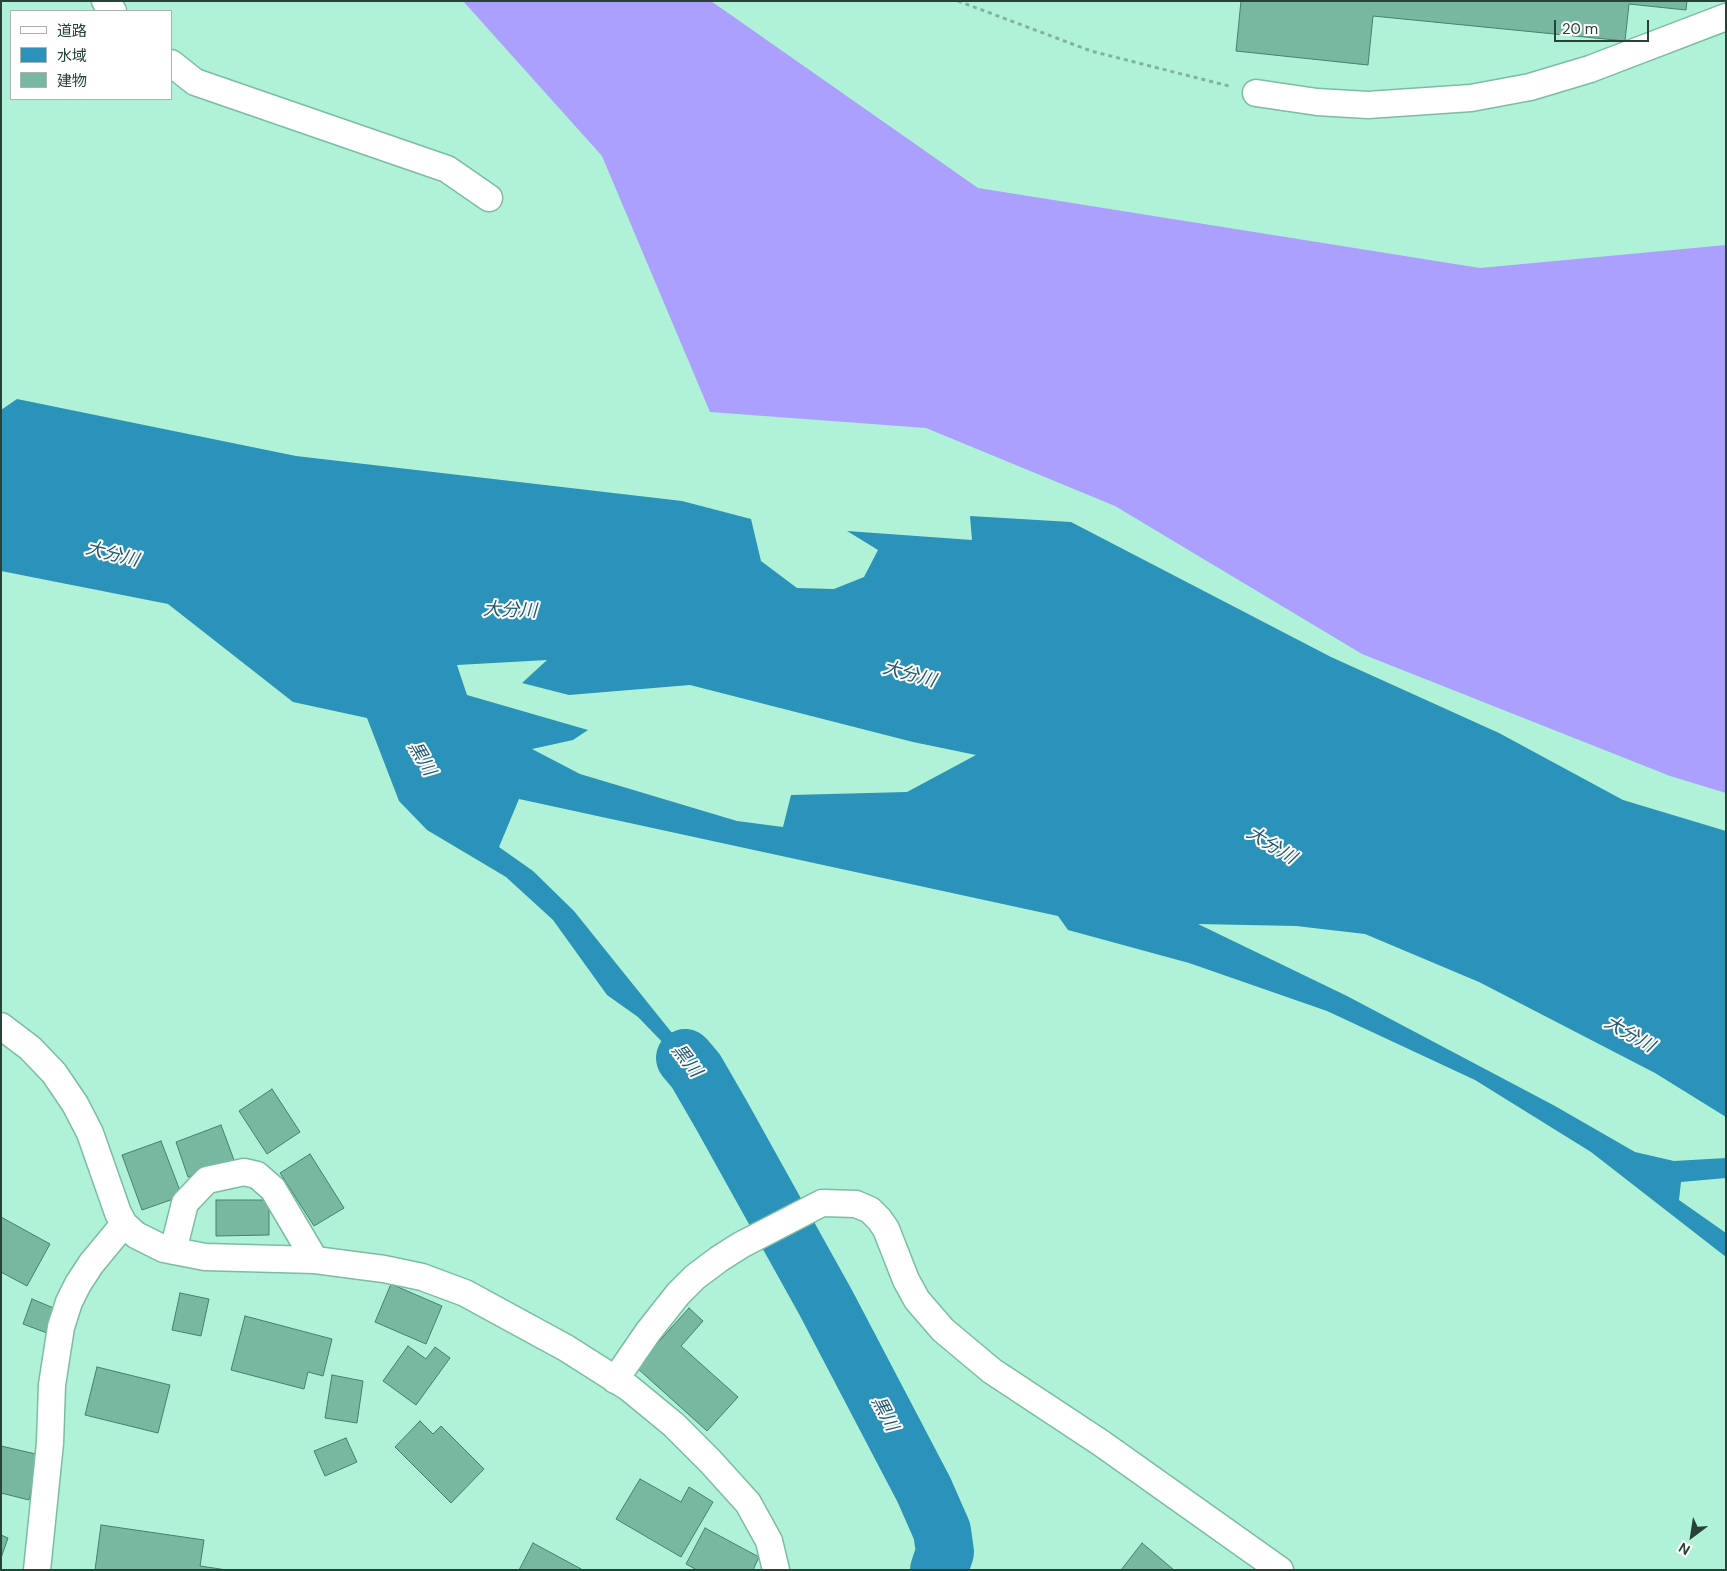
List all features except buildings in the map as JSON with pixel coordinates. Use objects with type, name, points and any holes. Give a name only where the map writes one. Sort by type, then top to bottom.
[{"type":"street","points":[[1256,93],[1317,102],[1368,105],[1471,98],[1530,87],[1590,69],[1726,17]]},
{"type":"street","points":[[172,64],[195,82],[447,169],[489,198]]},
{"type":"street","points":[[1,1026],[30,1048],[54,1073],[75,1104],[90,1133],[118,1213],[124,1224],[141,1239],[173,1251],[205,1257],[315,1260],[384,1268],[422,1277],[465,1294],[566,1348],[616,1380],[674,1425],[710,1460],[748,1503],[769,1541],[776,1570]]},
{"type":"street","points":[[173,1251],[185,1203],[207,1180],[244,1172],[257,1175],[273,1189],[315,1260]]},
{"type":"street","points":[[616,1380],[648,1332],[678,1294],[696,1276],[741,1244],[822,1203],[856,1204],[870,1210],[879,1218],[886,1229],[906,1280],[918,1300],[943,1330],[992,1372],[1101,1443],[1280,1570]]},
{"type":"street","points":[[37,1570],[50,1444],[52,1385],[61,1327],[69,1302],[87,1270],[124,1224]]},
{"type":"path","points":[[958,1],[1091,51],[1256,93]]},
{"type":"shaded area","points":[[463,1],[711,1],[978,188],[1480,268],[1726,245],[1726,793],[1670,776],[1362,654],[1115,506],[926,428],[710,412],[602,156]]},
{"type":"water","name":"大分川","points":[[17,399],[296,456],[682,501],[751,519],[761,561],[797,588],[834,589],[864,577],[878,550],[847,531],[972,540],[970,516],[1071,522],[1331,657],[1499,733],[1623,800],[1726,831],[1726,1117],[1655,1073],[1479,982],[1365,934],[1296,926],[1198,924],[1347,996],[1555,1106],[1635,1152],[1674,1161],[1726,1158],[1726,1178],[1681,1182],[1679,1200],[1726,1233],[1726,1257],[1591,1152],[1475,1080],[1327,1011],[1189,963],[1068,930],[1058,916],[519,799],[499,847],[533,871],[574,911],[697,1064],[739,1129],[719,1122],[692,1086],[670,1050],[638,1017],[607,995],[553,920],[506,877],[427,830],[399,801],[367,718],[293,702],[168,604],[1,571],[1,410]],"holes":[[[547,660],[522,683],[569,695],[690,685],[913,742],[976,755],[907,792],[791,795],[783,827],[737,821],[580,774],[532,749],[573,740],[588,730],[467,695],[457,665]]]},
{"type":"waterway","name":"黒川","points":[[685,1058],[696,1071],[722,1116],[826,1303],[924,1490],[942,1531],[945,1552],[939,1570]]}]
